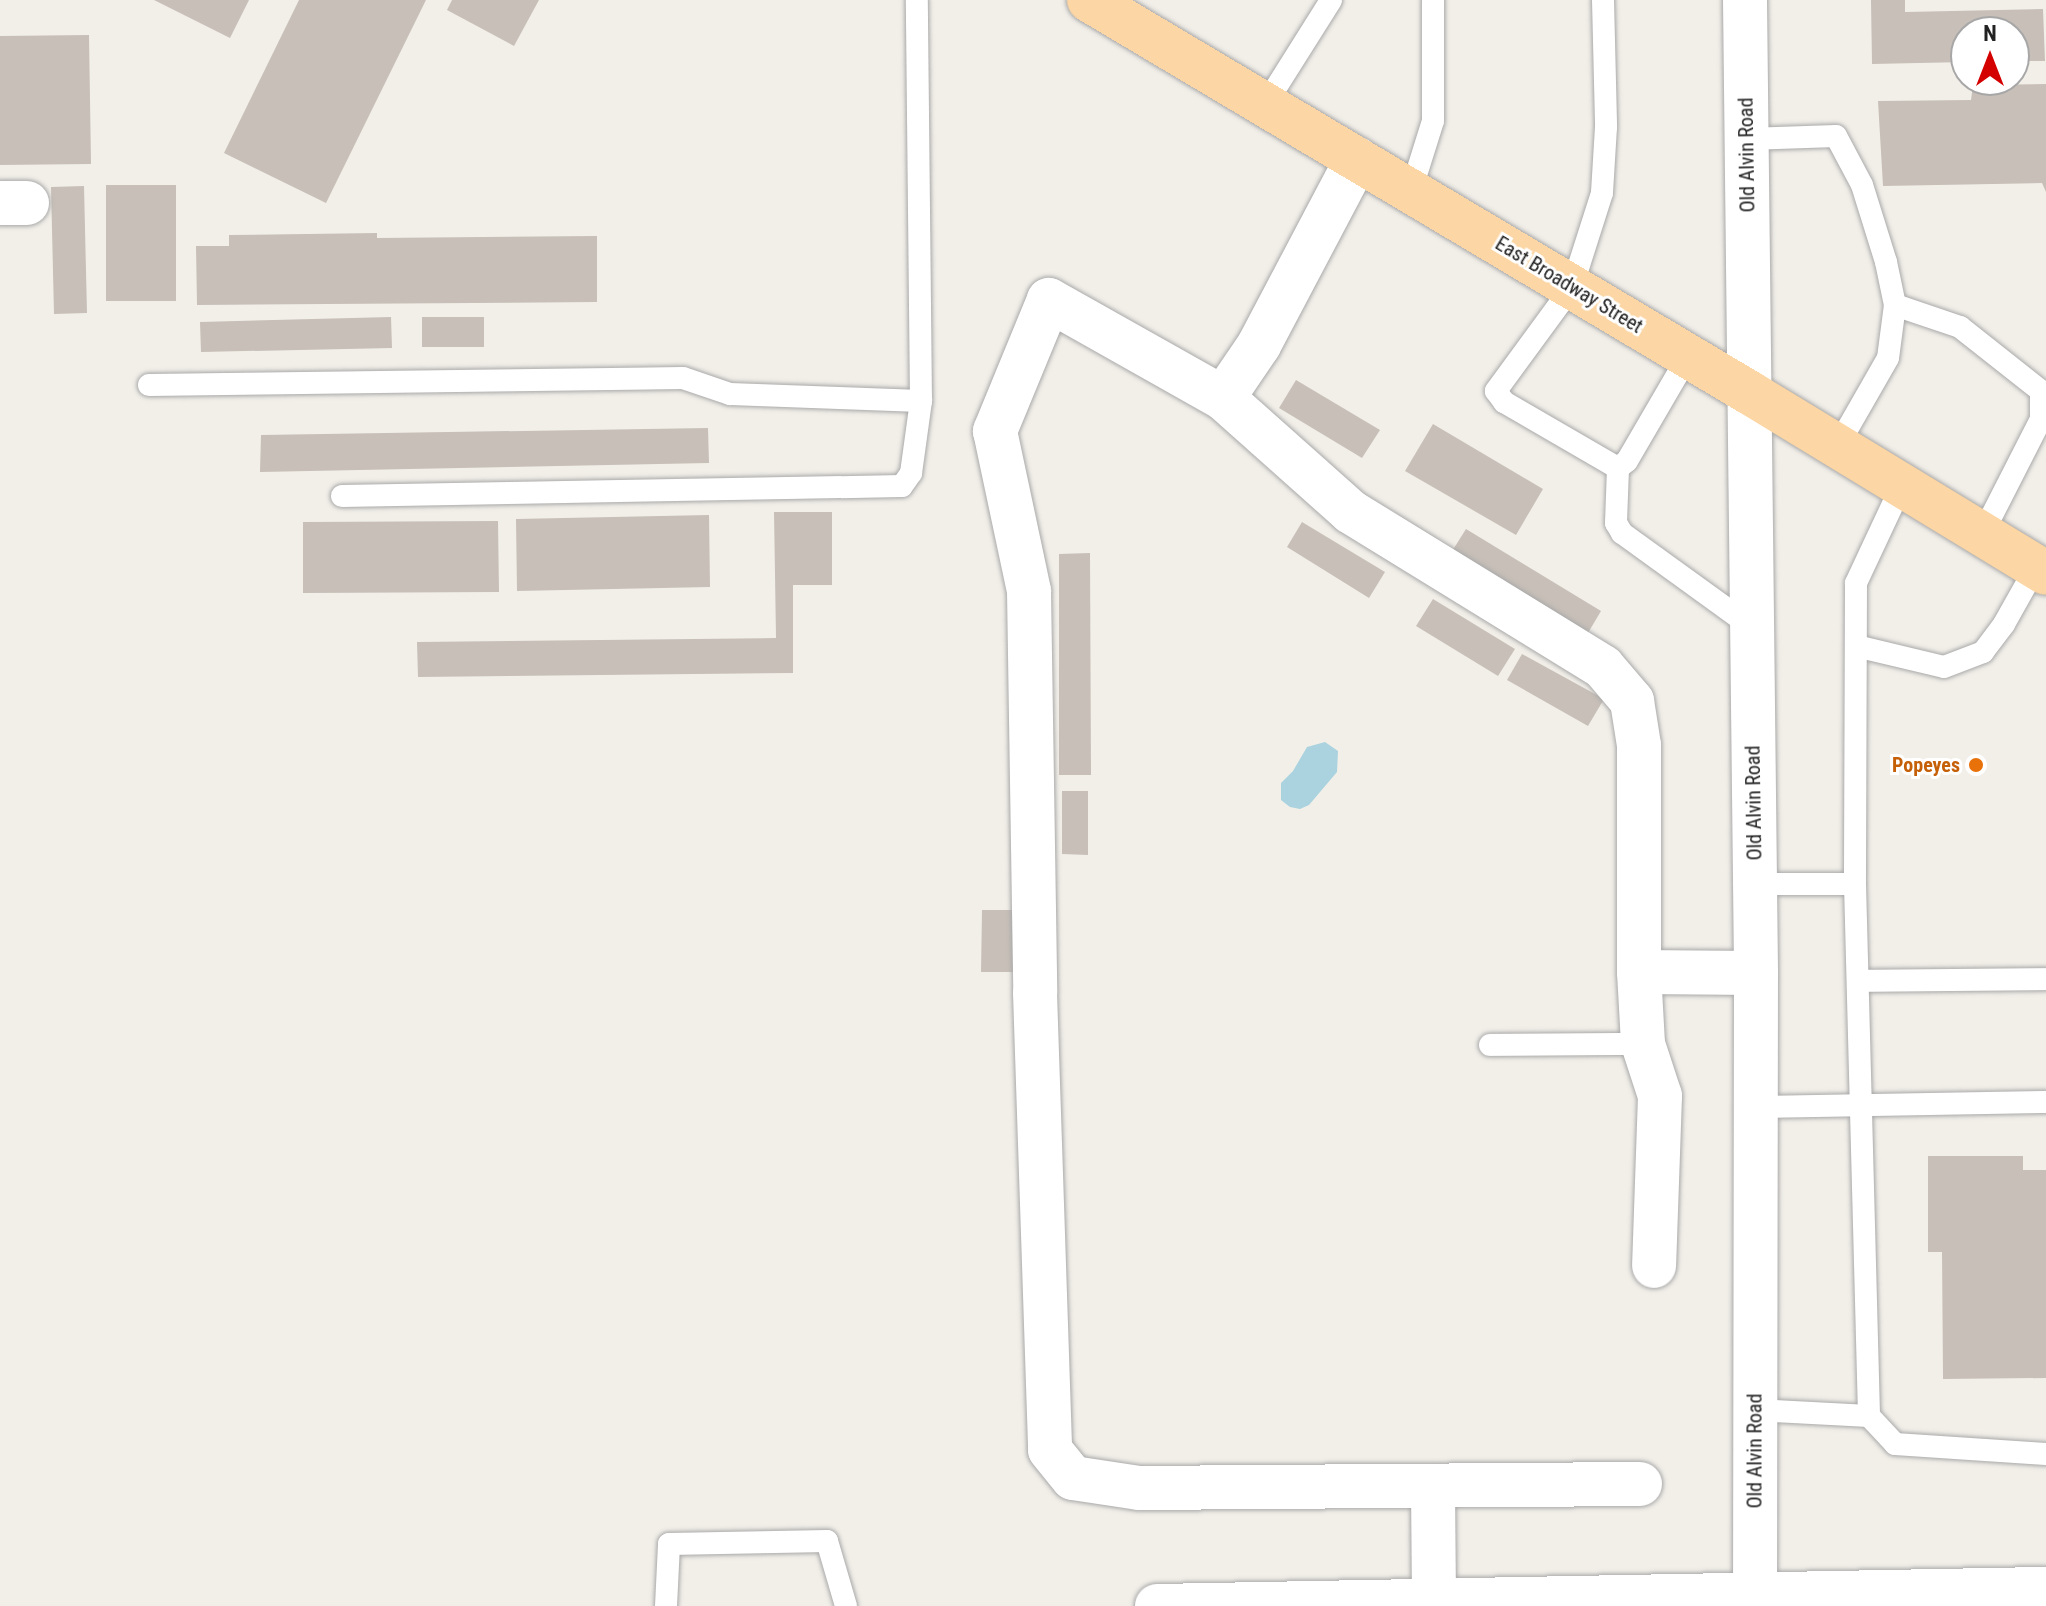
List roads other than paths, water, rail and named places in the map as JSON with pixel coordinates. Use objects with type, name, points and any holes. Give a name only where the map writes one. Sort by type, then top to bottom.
[{"type":"main road","name":"East Broadway Street","points":[[1113,6],[1265,105],[2041,570]]},
{"type":"street","name":"Old Alvin Road","points":[[1745,0],[1756,973],[1754,1600]]},
{"type":"street","points":[[1223,398],[1259,345],[1357,159]]},
{"type":"street","points":[[1640,1484],[1139,1488],[1073,1478],[1050,1450],[1035,977],[1029,591],[995,431],[1049,300],[1223,398],[1351,512],[1603,667],[1632,701],[1639,745],[1639,972],[1643,1044],[1660,1096],[1654,1266]]},
{"type":"street","points":[[1639,972],[1756,973]]},
{"type":"street","points":[[1433,1486],[1434,1601]]},
{"type":"street","points":[[1157,1606],[2024,1595]]},
{"type":"lane","points":[[342,496],[902,486],[911,473],[921,401],[917,0]]},
{"type":"lane","points":[[1265,105],[1331,0]]},
{"type":"lane","points":[[1411,191],[1433,121],[1433,0]]},
{"type":"lane","points":[[1603,0],[1606,127],[1602,193],[1572,287],[1496,391],[1504,402],[1618,468]]},
{"type":"lane","points":[[1747,139],[1836,136],[1862,185],[1886,262],[1895,305],[1888,358],[1837,447]]},
{"type":"lane","points":[[1895,305],[1960,327],[2041,391],[2041,419],[1982,535]]},
{"type":"lane","points":[[1618,468],[1627,461],[1688,356]]},
{"type":"lane","points":[[149,385],[683,378],[730,394],[921,401]]},
{"type":"lane","points":[[1618,468],[1616,523],[1622,533],[1752,627]]},
{"type":"lane","points":[[1901,487],[1856,583],[1855,884],[1869,1416],[1895,1444],[2046,1454]]},
{"type":"lane","points":[[1856,646],[1944,667],[1983,652],[2041,570]]},
{"type":"lane","points":[[1755,884],[1855,884]]},
{"type":"lane","points":[[1858,981],[2046,979]]},
{"type":"lane","points":[[1490,1045],[1643,1044]]},
{"type":"lane","points":[[1756,1107],[2046,1102]]},
{"type":"lane","points":[[1755,1410],[1869,1416]]},
{"type":"lane","points":[[666,1606],[669,1544],[827,1541],[846,1606]]},
{"type":"water","points":[[1325,742],[1338,751],[1337,772],[1309,805],[1300,809],[1290,807],[1281,800],[1281,783],[1293,771],[1307,747]]},
{"type":"place","name":"Popeyes","points":[[1976,765]]}]
